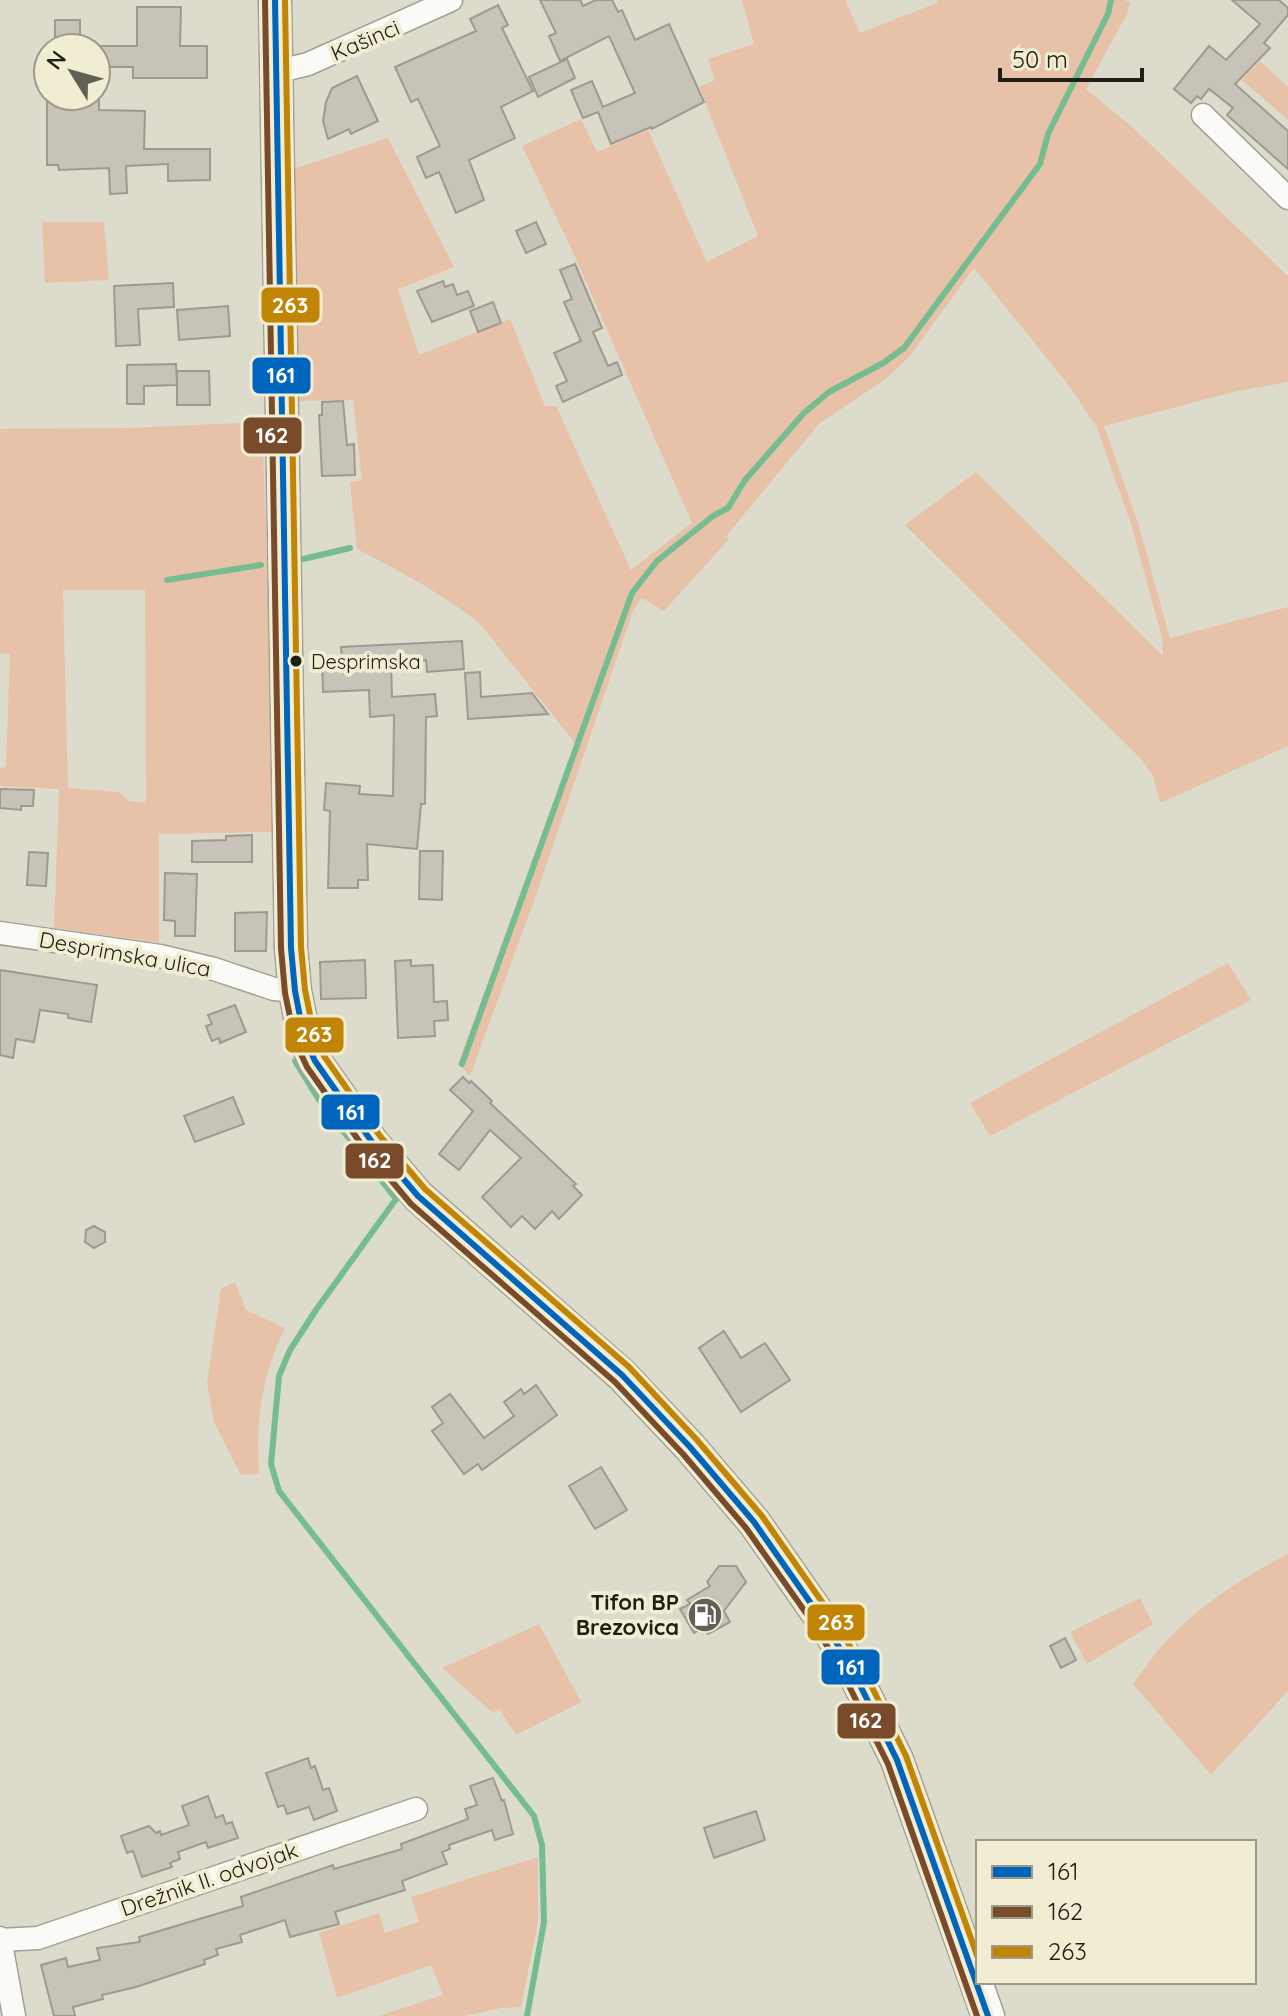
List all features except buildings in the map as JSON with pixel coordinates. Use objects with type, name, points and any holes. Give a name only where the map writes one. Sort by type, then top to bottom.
[{"type":"main road","points":[[275,0],[291,948],[300,1023],[315,1061],[352,1116],[395,1171],[418,1196],[622,1375],[690,1447],[754,1522],[796,1580],[853,1671],[897,1760],[976,1982]]},
{"type":"main road","points":[[977,1984],[988,2016]]},
{"type":"street","name":"Kašinci","points":[[276,72],[290,71],[308,64],[451,0]]},
{"type":"street","points":[[1203,115],[1288,198]]},
{"type":"street","name":"Desprimska ulica","points":[[0,933],[160,956],[214,969],[274,989],[295,991]]},
{"type":"street","name":"Drežnik II. odvojak","points":[[0,1939],[38,1938],[416,1809]]},
{"type":"street","points":[[0,1939],[14,2016]]},
{"type":"shaded area","points":[[742,0],[845,0],[860,33],[937,3],[937,0],[1130,2],[1128,12],[1086,89],[1130,125],[1288,276],[1288,382],[1233,392],[1104,426],[1138,523],[1170,638],[1288,607],[1288,746],[1160,803],[1153,776],[1142,760],[905,525],[976,472],[1163,656],[1162,638],[1131,524],[1097,428],[1070,387],[974,268],[909,357],[887,378],[819,424],[727,535],[729,539],[664,611],[642,598],[633,611],[536,895],[470,1076],[458,1064],[575,743],[480,624],[405,574],[357,549],[350,482],[362,480],[353,400],[292,401],[291,170],[388,138],[454,267],[398,289],[419,355],[510,319],[545,406],[556,406],[631,570],[692,523],[571,248],[522,146],[581,119],[597,152],[648,130],[707,262],[758,236],[699,87],[715,80],[708,59],[754,44]]},
{"type":"shaded area","points":[[1260,61],[1288,87],[1288,120],[1242,80]]},
{"type":"shaded area","points":[[42,222],[104,222],[109,280],[45,283]]},
{"type":"shaded area","points":[[262,422],[273,832],[159,834],[159,943],[54,928],[59,789],[0,786],[0,768],[6,767],[10,654],[0,653],[0,429],[128,428]],"holes":[[[63,590],[145,590],[146,803],[129,801],[118,792],[68,788]]]},
{"type":"shaded area","points":[[1228,963],[1251,1000],[990,1136],[970,1103]]},
{"type":"shaded area","points":[[235,1282],[246,1310],[285,1328],[265,1382],[258,1435],[259,1474],[241,1475],[214,1422],[207,1383],[221,1289]]},
{"type":"shaded area","points":[[1288,1554],[1288,1691],[1211,1775],[1133,1684],[1163,1645],[1194,1614],[1240,1581]]},
{"type":"shaded area","points":[[1140,1598],[1153,1624],[1087,1664],[1070,1632]]},
{"type":"shaded area","points":[[539,1624],[581,1702],[516,1735],[499,1709],[493,1713],[442,1668]]},
{"type":"shaded area","points":[[538,1857],[538,1922],[521,2007],[464,2016],[378,2016],[443,1995],[431,1965],[337,1998],[319,1933],[379,1913],[385,1933],[419,1922],[411,1897]]},
{"type":"waterway","points":[[462,1064],[632,593],[657,561],[713,516],[728,508],[745,480],[804,413],[829,392],[904,348],[1040,164],[1048,134],[1108,14],[1111,0]]},
{"type":"waterway","points":[[299,560],[350,548]]},
{"type":"waterway","points":[[167,580],[261,565]]},
{"type":"waterway","points":[[295,1061],[319,1100],[396,1199],[290,1350],[279,1376],[271,1464],[279,1491],[534,1816],[542,1845],[544,1922],[527,2016]]},
{"type":"transit line","name":"162","points":[[265,0],[281,948],[285,993],[295,1041],[307,1067],[364,1148],[411,1204],[615,1382],[683,1454],[746,1528],[818,1630],[888,1764],[977,2016]]},
{"type":"transit line","name":"161","points":[[275,0],[291,948],[304,1037],[315,1061],[372,1142],[418,1196],[622,1375],[690,1447],[754,1522],[826,1625],[853,1671],[897,1760],[976,1982]]},
{"type":"transit line","name":"263","points":[[285,0],[301,947],[314,1034],[324,1056],[380,1136],[425,1189],[629,1367],[762,1516],[834,1619],[862,1667],[906,1756],[976,1952]]},
{"type":"transit line","name":"161","points":[[977,1984],[988,2016]]},
{"type":"place","name":"Desprimska","points":[[296,661]]},
{"type":"place","name":"Tifon BP Brezovica","points":[[705,1615]]}]
